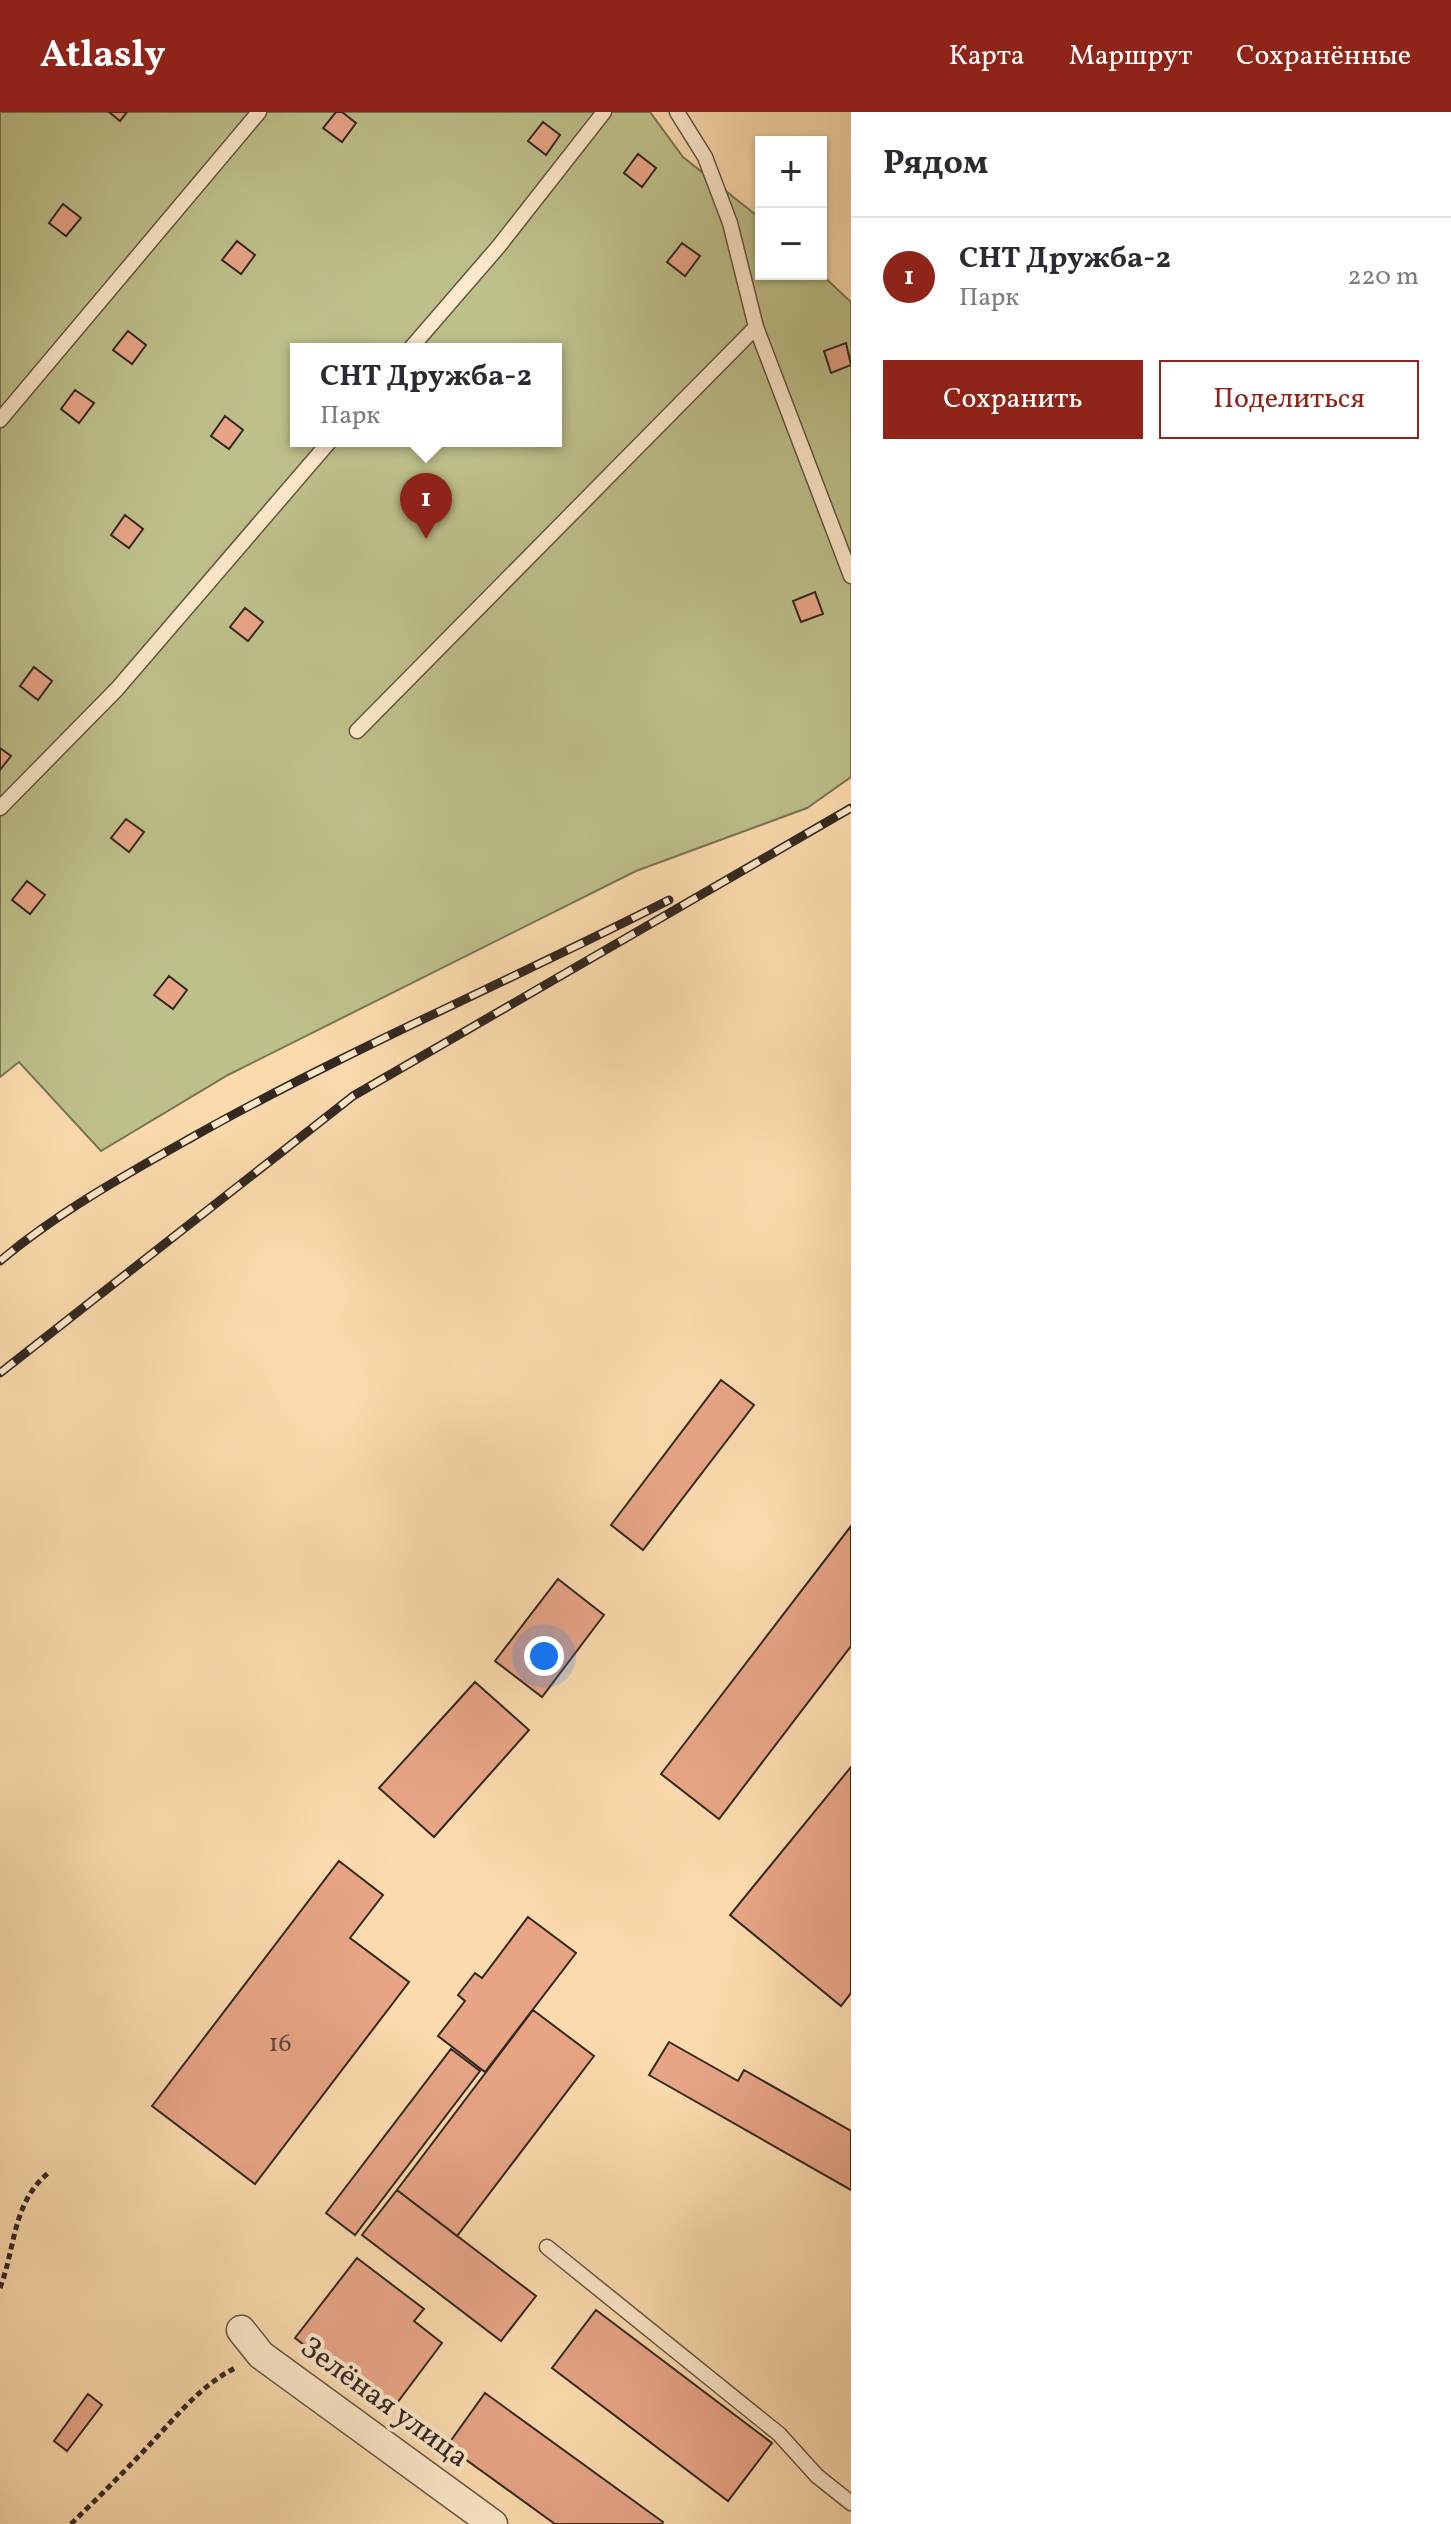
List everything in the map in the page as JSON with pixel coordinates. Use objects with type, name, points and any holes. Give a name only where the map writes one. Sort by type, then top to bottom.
[{"type":"street","name":"Зелёная улица","points":[[241,2330],[261,2355],[493,2524]]},
{"type":"lane","points":[[0,420],[259,112]]},
{"type":"lane","points":[[415,343],[499,246],[604,112]]},
{"type":"lane","points":[[677,112],[705,157],[725,209],[756,327],[851,576]]},
{"type":"lane","points":[[357,731],[756,327]]},
{"type":"lane","points":[[0,808],[117,689],[325,447]]},
{"type":"lane","points":[[547,2247],[779,2434],[817,2476],[851,2503]]},
{"type":"path","points":[[0,2288],[22,2206],[33,2186],[48,2173]]},
{"type":"path","points":[[71,2524],[188,2401],[221,2375],[261,2355]]},
{"type":"green space","points":[[0,112],[650,112],[683,157],[755,214],[755,280],[827,280],[851,302],[851,777],[807,808],[636,871],[228,1075],[101,1151],[19,1062],[0,1077]]},
{"type":"building","points":[[109,112],[127,112],[120,121]]},
{"type":"building","points":[[336,112],[342,112],[356,123],[342,142],[323,128]]},
{"type":"building","points":[[543,122],[560,135],[546,155],[528,141]]},
{"type":"building","points":[[638,154],[656,168],[642,187],[624,173]]},
{"type":"building","points":[[63,204],[81,218],[66,236],[49,223]]},
{"type":"building","points":[[237,241],[255,255],[241,274],[222,260]]},
{"type":"building","points":[[682,243],[700,256],[685,276],[667,262]]},
{"type":"building","points":[[128,331],[146,345],[132,364],[113,350]]},
{"type":"building","points":[[846,343],[851,365],[831,373],[824,351]]},
{"type":"building","points":[[75,390],[94,403],[79,423],[61,409]]},
{"type":"building","points":[[225,416],[243,430],[229,449],[211,436]]},
{"type":"building","points":[[125,515],[143,529],[129,548],[111,535]]},
{"type":"building","points":[[815,592],[823,614],[801,622],[793,601]]},
{"type":"building","points":[[245,608],[263,622],[248,641],[230,627]]},
{"type":"building","points":[[34,667],[52,681],[38,700],[20,686]]},
{"type":"building","points":[[0,748],[11,756],[0,770]]},
{"type":"building","points":[[126,819],[144,832],[129,852],[111,838]]},
{"type":"building","points":[[27,881],[45,895],[30,914],[12,900]]},
{"type":"building","points":[[169,976],[187,990],[173,1009],[154,995]]},
{"type":"building","points":[[721,1380],[754,1405],[643,1550],[611,1525]]},
{"type":"building","points":[[851,1526],[851,1646],[719,1819],[661,1774]]},
{"type":"building","points":[[558,1579],[604,1615],[542,1697],[495,1661]]},
{"type":"building","points":[[475,1682],[529,1730],[434,1837],[379,1788]]},
{"type":"building","points":[[851,1767],[851,1993],[841,2006],[730,1915]]},
{"type":"building","points":[[339,1861],[383,1895],[350,1938],[409,1982],[255,2184],[152,2106]]},
{"type":"building","points":[[528,1917],[576,1953],[485,2072],[438,2036],[465,2001],[458,1995],[475,1973],[482,1978]]},
{"type":"building","points":[[533,2010],[594,2056],[457,2236],[397,2190]]},
{"type":"building","points":[[669,2042],[738,2081],[744,2070],[851,2131],[851,2190],[649,2075]]},
{"type":"building","points":[[451,2049],[480,2071],[355,2235],[326,2213]]},
{"type":"building","points":[[397,2190],[536,2296],[501,2341],[362,2235]]},
{"type":"building","points":[[357,2258],[424,2309],[414,2321],[442,2343],[391,2411],[295,2338]]},
{"type":"building","points":[[596,2310],[772,2443],[728,2501],[552,2368]]},
{"type":"building","points":[[485,2393],[662,2524],[555,2524],[447,2446]]},
{"type":"building","points":[[88,2394],[102,2405],[67,2451],[54,2441]]},
{"type":"railway","points":[[0,1373],[353,1096],[851,808]]},
{"type":"railway","points":[[0,1261],[92,1196],[248,1107],[669,900]]},
{"type":"place","name":"СНТ Дружба-2","points":[[426,539]]}]
